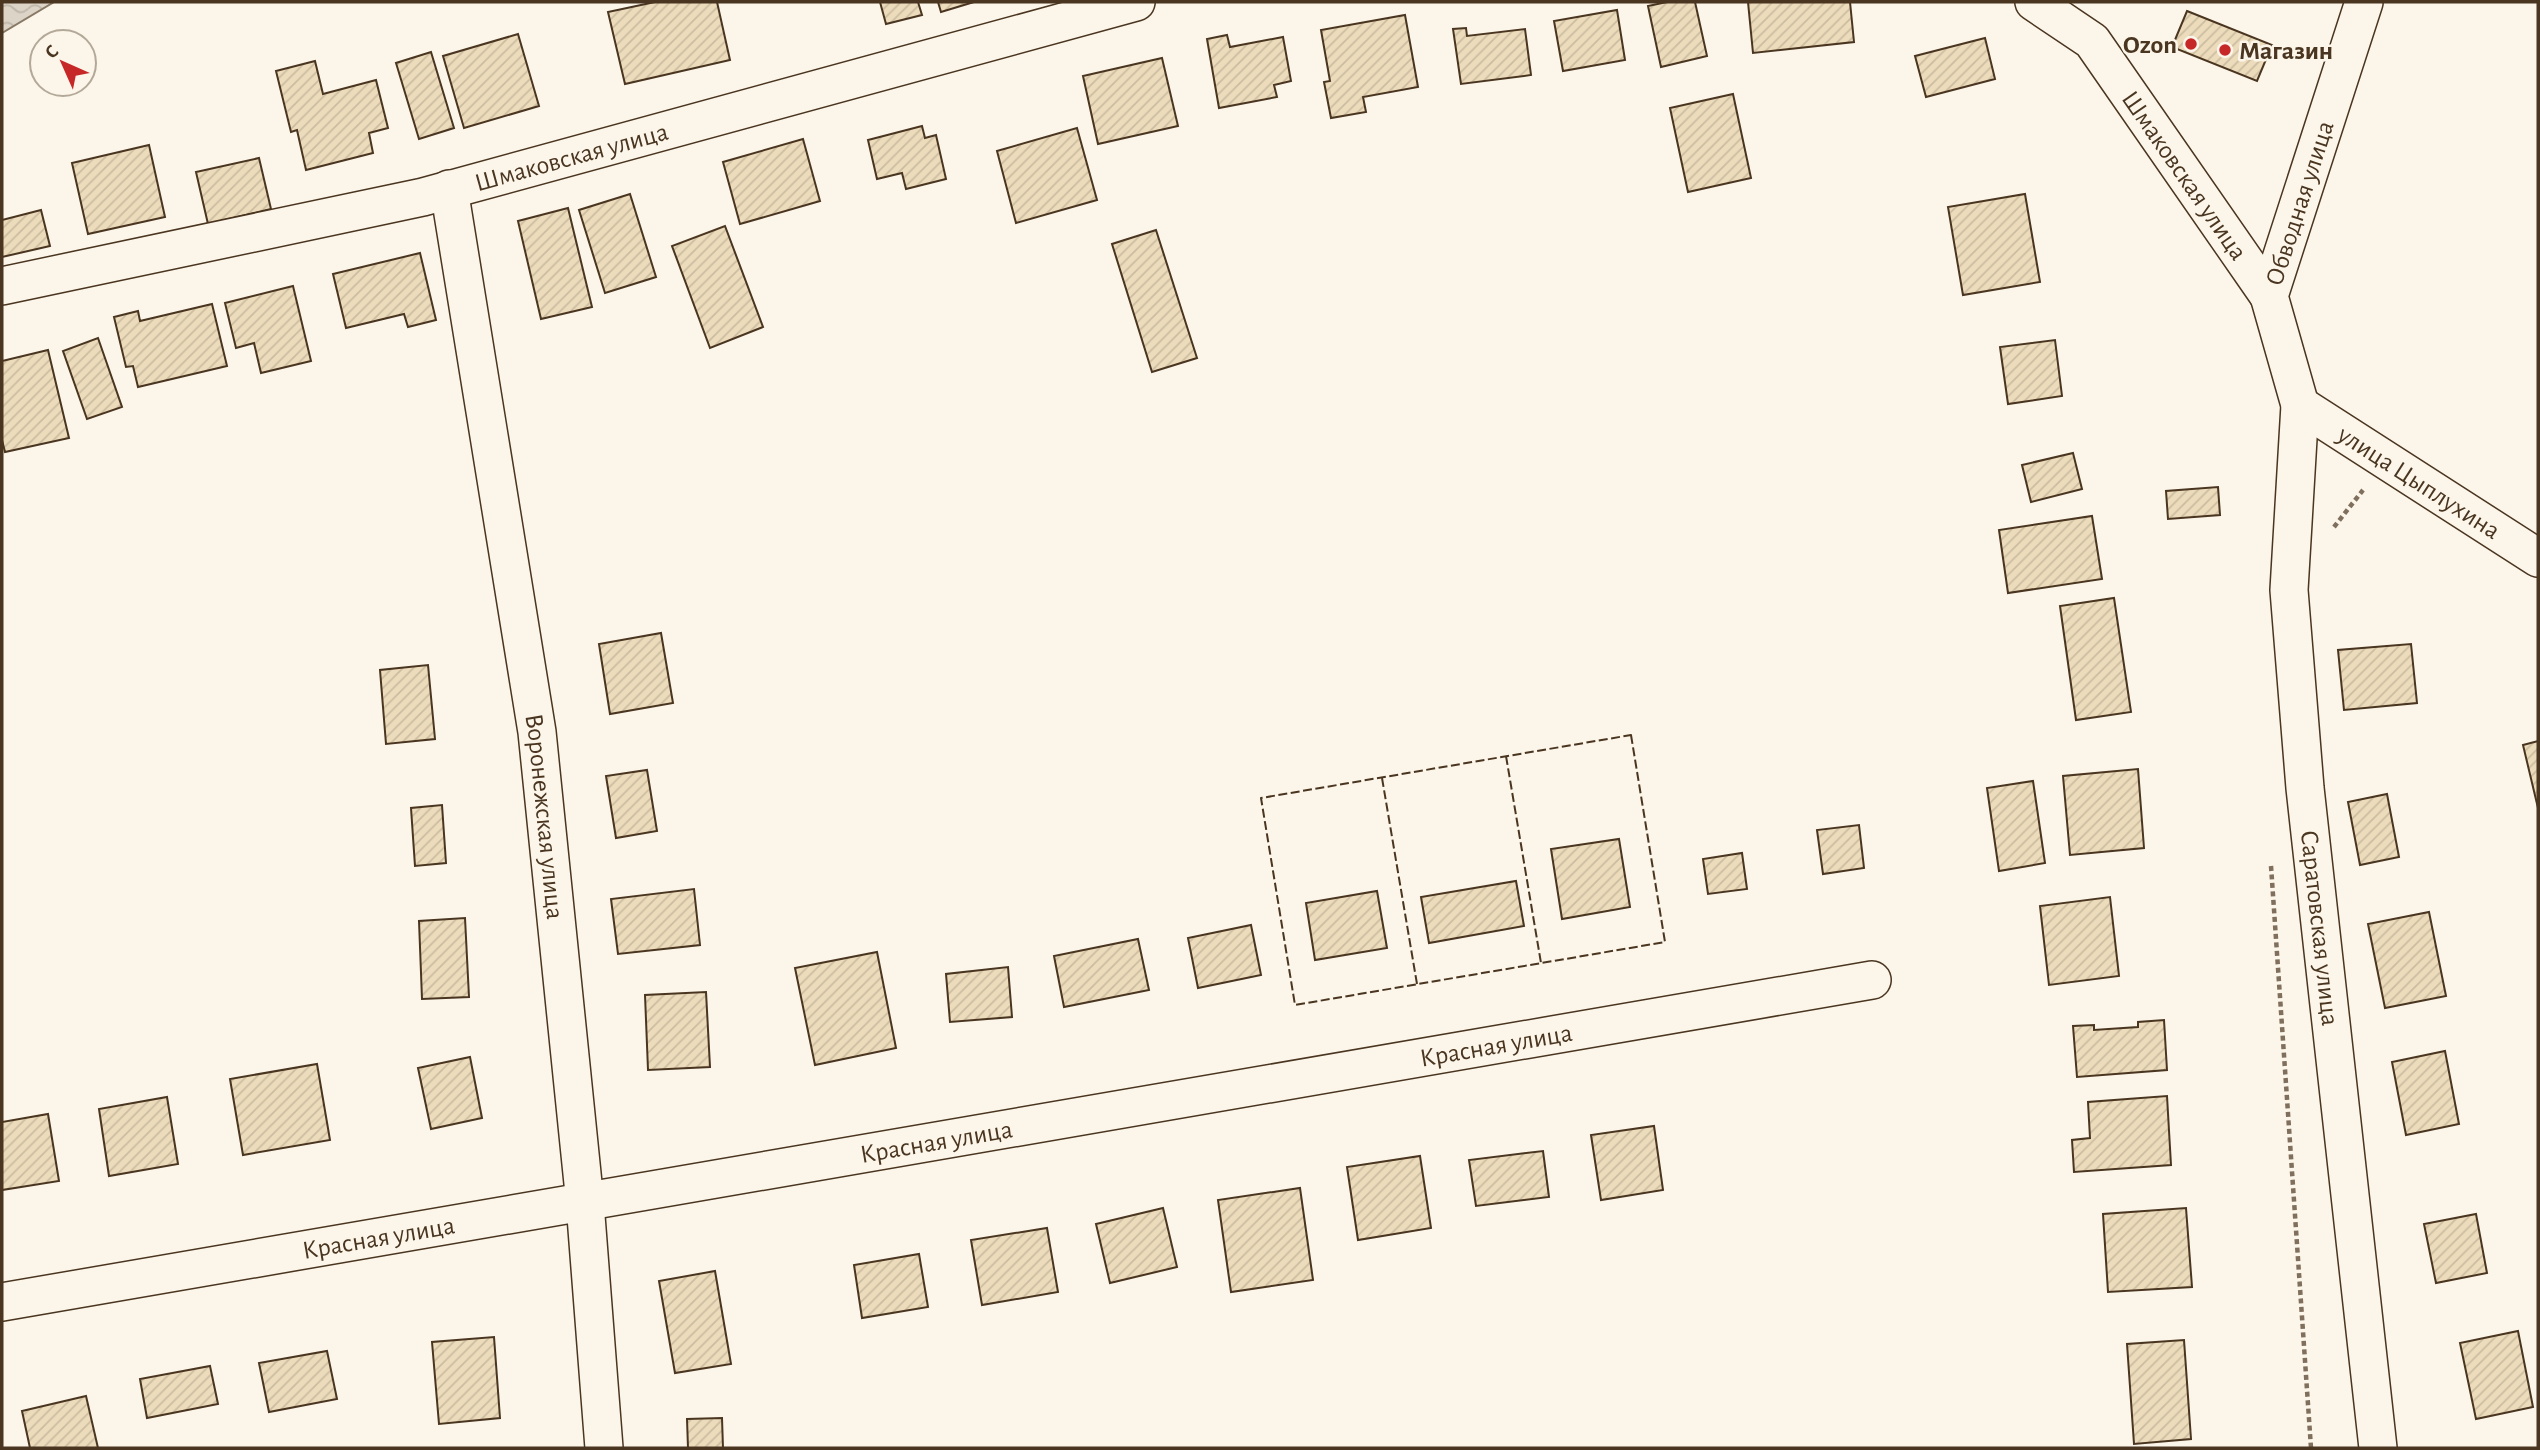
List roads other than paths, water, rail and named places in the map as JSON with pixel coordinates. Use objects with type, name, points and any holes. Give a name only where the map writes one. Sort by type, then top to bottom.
[{"type":"street","name":"Шмаковская улица","points":[[2,286],[423,197],[1136,2]]},
{"type":"street","name":"Шмаковская улица","points":[[2034,2],[2092,41],[2269,296]]},
{"type":"street","name":"Обводная улица","points":[[2300,405],[2269,296],[2364,2]]},
{"type":"street","name":"Воронежская улица","points":[[449,189],[537,732],[585,1203],[604,1448]]},
{"type":"street","name":"улица Цыплухина","points":[[2300,405],[2538,558]]},
{"type":"street","name":"Саратовская улица","points":[[2300,405],[2290,590],[2291,617],[2306,802],[2378,1448]]},
{"type":"street","name":"Красная улица","points":[[2,1302],[1872,980]]},
{"type":"water","points":[[2,2],[54,2],[2,33]]},
{"type":"place","name":"Ozon","points":[[2191,44]]},
{"type":"place","name":"Магазин","points":[[2225,50]]}]
